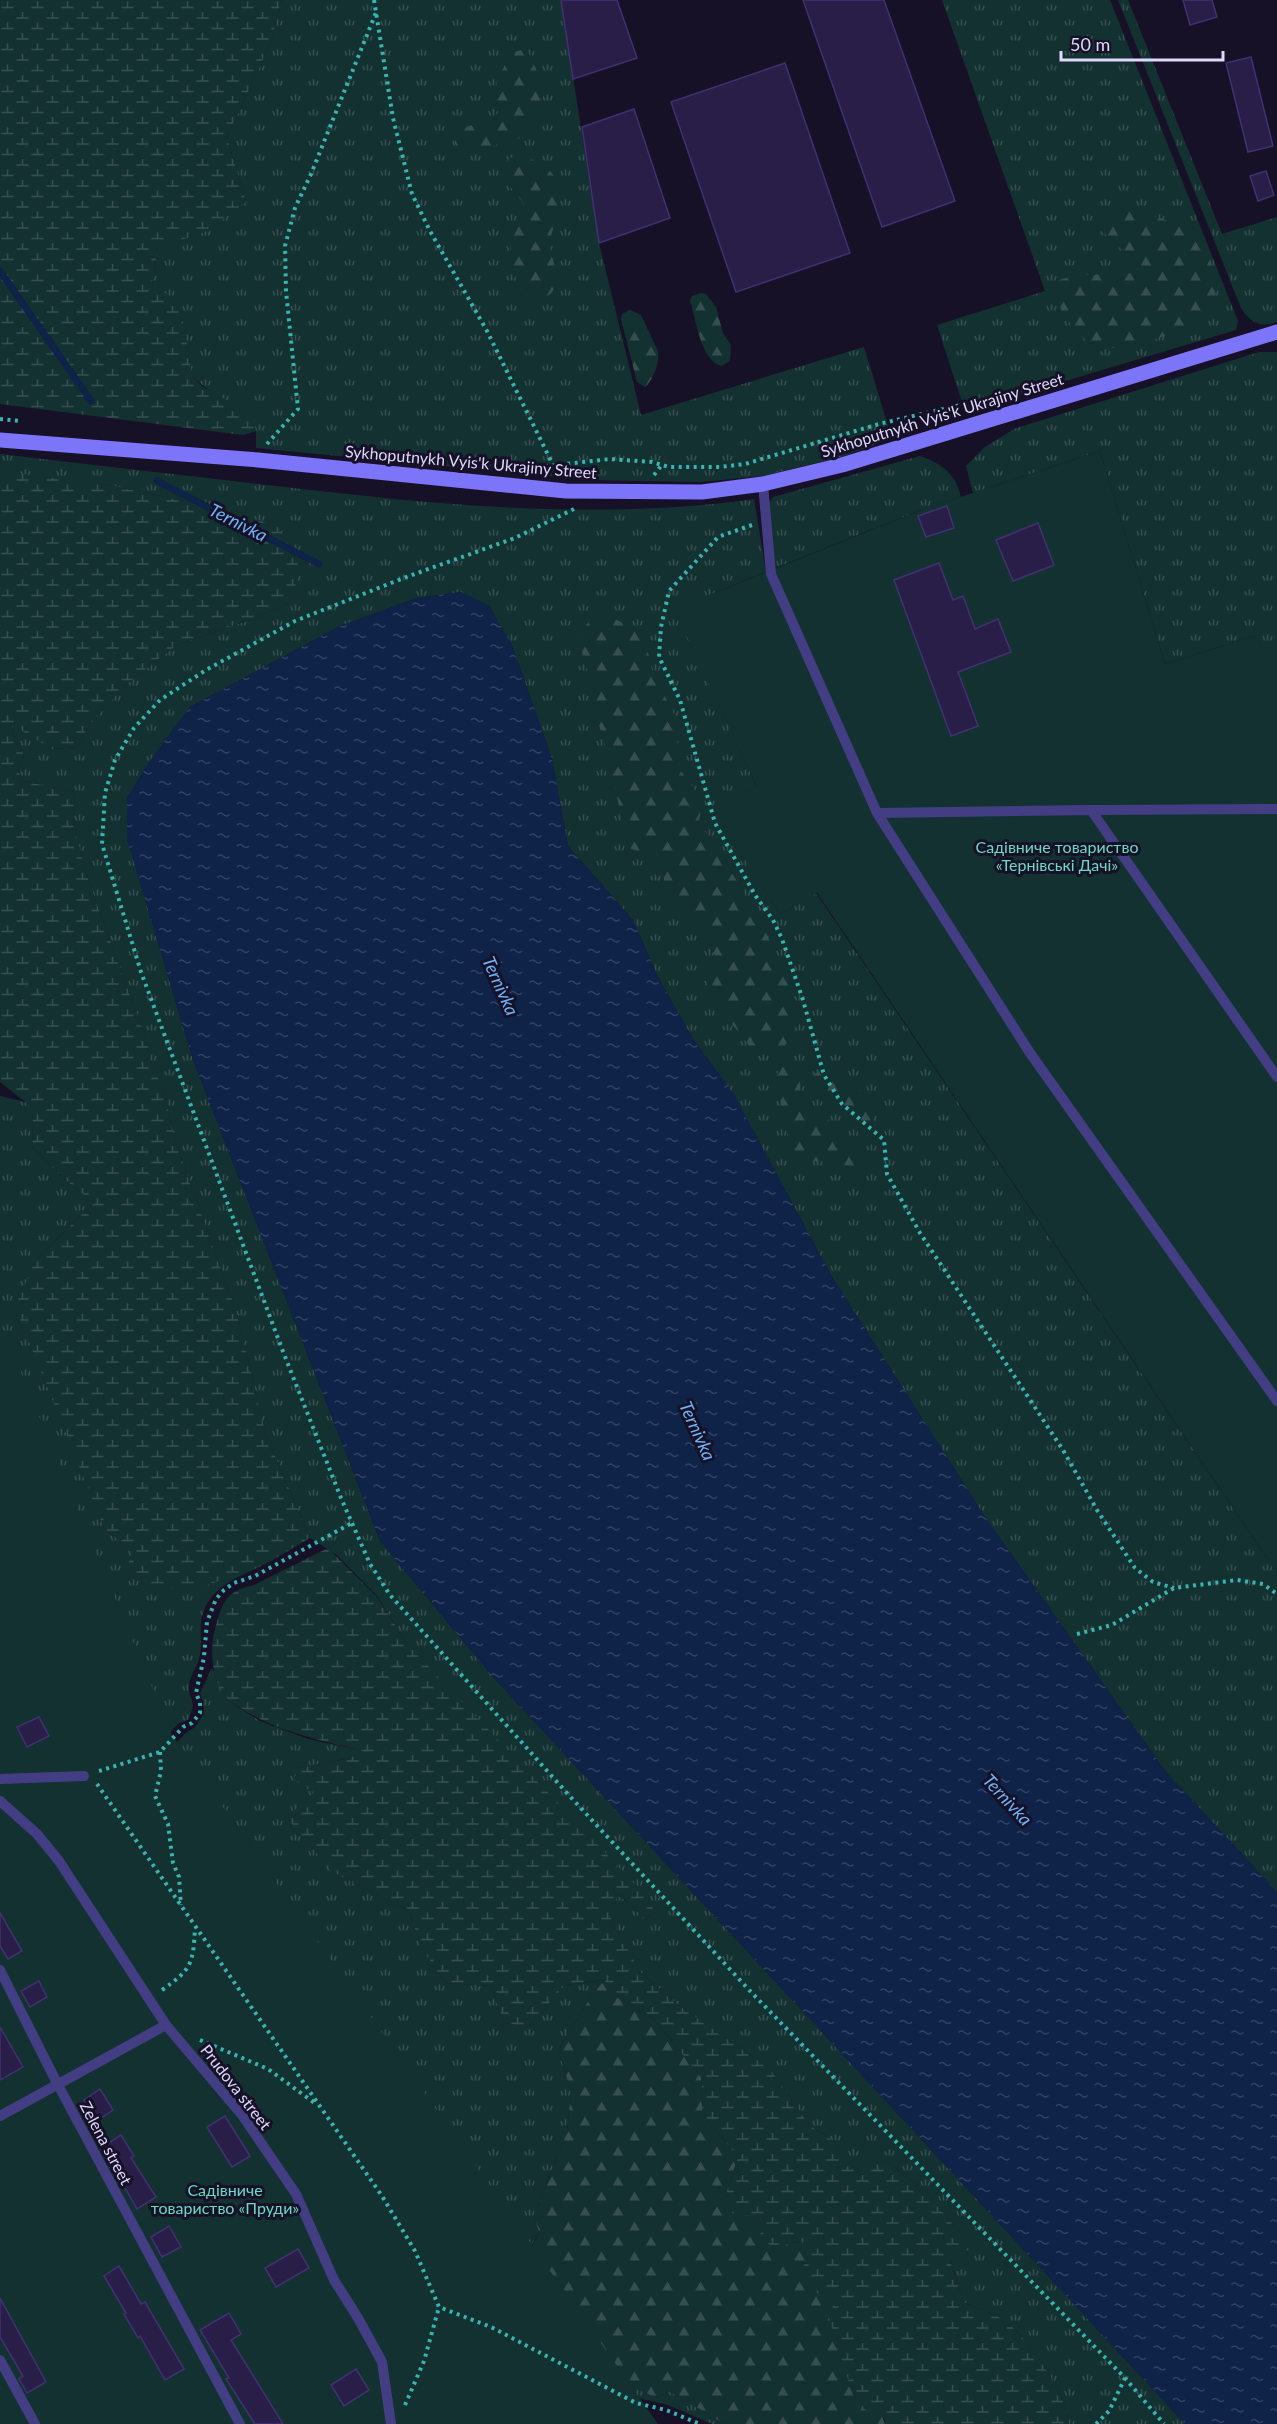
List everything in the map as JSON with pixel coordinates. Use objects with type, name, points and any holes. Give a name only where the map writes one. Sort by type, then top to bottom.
[{"type":"street","name":"Sykhoputnykh Vyis'k Ukrajiny Street","points":[[0,440],[258,460],[566,491],[702,492],[763,484],[842,465],[1277,332]]},
{"type":"lane","points":[[763,484],[771,574],[877,813],[1030,1053],[1277,1401]]},
{"type":"lane","points":[[877,813],[1277,809]]},
{"type":"lane","points":[[1091,810],[1277,1077]]},
{"type":"lane","points":[[0,1779],[84,1776]]},
{"type":"lane","name":"Prudova street","points":[[0,1801],[37,1834],[59,1861],[166,2025],[242,2115],[296,2194],[333,2280],[358,2318],[382,2362],[391,2424]]},
{"type":"lane","name":"Zelena street","points":[[0,1970],[57,2083],[240,2424]]},
{"type":"lane","points":[[0,2116],[166,2025]]},
{"type":"lane","points":[[0,2360],[35,2424]]},
{"type":"path","points":[[375,0],[393,118],[412,194],[429,231],[487,331],[566,491]]},
{"type":"path","points":[[275,450],[264,448],[298,409],[286,291],[285,246],[295,208],[377,10]]},
{"type":"path","points":[[524,469],[610,459],[652,462],[669,467],[720,467],[745,464],[879,424],[986,399],[1040,383]]},
{"type":"path","points":[[0,419],[23,422]]},
{"type":"path","points":[[577,508],[515,538],[409,576],[295,621],[206,670],[159,700],[134,728],[115,760],[105,793],[102,844],[141,972],[282,1348],[352,1523],[370,1564],[390,1595],[558,1783],[758,2000],[1125,2378],[1164,2424]]},
{"type":"path","points":[[765,520],[718,537],[669,591],[661,627],[659,657],[680,700],[715,823],[782,939],[803,1000],[824,1075],[842,1104],[884,1140],[887,1174],[920,1233],[1064,1450],[1097,1510],[1135,1568],[1153,1582],[1174,1588]]},
{"type":"path","points":[[84,1776],[160,1752],[183,1727],[192,1723],[200,1713],[200,1703],[196,1693],[204,1657],[207,1622],[216,1599],[234,1583],[255,1576],[352,1523]]},
{"type":"path","points":[[1077,1634],[1112,1624],[1174,1588],[1237,1580],[1263,1584],[1277,1594]]},
{"type":"path","points":[[160,1752],[161,1771],[155,1796],[168,1824],[173,1863],[179,1877],[181,1907]]},
{"type":"path","points":[[84,1776],[93,1780],[387,2205],[415,2251],[439,2307],[424,2361],[401,2414]]},
{"type":"path","points":[[149,1999],[184,1974],[194,1956],[195,1927]]},
{"type":"path","points":[[198,2040],[268,2069],[319,2106]]},
{"type":"path","points":[[439,2307],[491,2327],[636,2403],[666,2410],[700,2424]]},
{"type":"path","points":[[1096,2424],[1109,2412],[1125,2378]]},
{"type":"green space","points":[[0,0],[281,0],[272,40],[227,137],[246,202],[207,231],[158,248],[152,284],[168,295],[181,310],[192,376],[203,387],[253,414],[256,431],[243,435],[0,404]]},
{"type":"green space","points":[[281,0],[561,0],[599,243],[641,415],[864,347],[892,439],[841,457],[763,476],[701,482],[588,480],[256,448],[256,431],[192,376],[181,310],[152,284],[158,248],[176,241],[246,202],[227,137],[272,40]]},
{"type":"green space","points":[[942,0],[1110,0],[1238,321],[1236,330],[965,411],[937,325],[1045,291]]},
{"type":"green space","points":[[1118,0],[1128,0],[1222,234],[1277,217],[1277,322],[1256,323],[1241,308]]},
{"type":"green space","points":[[527,50],[533,61],[543,94],[540,112],[533,124],[514,141],[472,150],[455,144],[457,133],[465,127],[488,120],[498,113],[496,88],[507,56],[512,52]]},
{"type":"green space","points":[[516,155],[529,158],[547,168],[557,183],[559,193],[557,217],[550,243],[556,274],[555,286],[550,294],[538,300],[529,298],[523,292],[518,284],[513,263],[512,232],[525,208],[506,181],[503,170],[504,162]]},
{"type":"green space","points":[[1120,206],[1191,231],[1208,253],[1214,272],[1215,300],[1182,330],[1130,348],[1095,348],[1080,335],[1062,313],[1055,289],[1057,281],[1068,278],[1105,274],[1123,275],[1134,271],[1133,262],[1110,239],[1102,224],[1107,215]]},
{"type":"green space","points":[[706,294],[716,307],[723,333],[731,345],[730,361],[721,366],[708,355],[697,327],[690,300],[692,296]]},
{"type":"green space","points":[[630,310],[641,315],[658,351],[655,370],[645,387],[637,382],[621,319],[622,314]]},
{"type":"green space","points":[[1259,352],[1277,352],[1277,680],[1254,636],[1165,664],[1100,451],[973,493],[966,466],[985,447],[1014,429]]},
{"type":"green space","name":"Садівниче товариство «Тернівські Дачі»","points":[[1100,451],[1165,664],[1254,636],[1277,670],[1277,1573],[817,893],[780,914],[716,815],[756,785],[674,609],[921,510]]},
{"type":"green space","points":[[0,454],[342,494],[460,505],[578,510],[637,509],[696,506],[754,499],[766,572],[675,609],[756,785],[717,815],[780,914],[816,893],[1277,1573],[1277,1892],[1166,1772],[987,1520],[832,1277],[734,1095],[693,1039],[658,977],[633,920],[568,846],[552,759],[512,645],[461,592],[417,598],[340,626],[190,707],[150,761],[127,798],[127,839],[193,1060],[380,1541],[493,1677],[1185,2424],[1069,2424],[1067,2412],[1054,2382],[1022,2338],[1002,2319],[963,2302],[950,2259],[971,2247],[927,2193],[887,2161],[844,2168],[837,2143],[810,2126],[770,2069],[677,2004],[639,1971],[610,1916],[617,1895],[631,1904],[644,1920],[655,1913],[407,1644],[378,1597],[337,1555],[310,1538],[266,1435],[237,1314],[175,1140],[163,1088],[151,1067],[148,1045],[84,868],[73,818],[75,792],[23,781],[17,768],[24,755],[14,739],[11,723],[52,749],[78,747],[87,728],[125,685],[178,644],[253,619],[291,602],[237,512],[113,486],[0,473]]},
{"type":"green space","points":[[920,456],[947,470],[961,497],[921,510],[775,568],[769,503],[773,497]]},
{"type":"green space","points":[[0,471],[113,486],[237,512],[279,528],[300,568],[291,602],[253,619],[178,644],[125,685],[87,728],[78,747],[52,749],[11,724],[14,739],[24,755],[17,768],[23,781],[75,792],[73,818],[84,868],[148,1045],[151,1066],[163,1088],[175,1140],[237,1314],[266,1435],[310,1538],[271,1561],[200,1588],[158,1587],[125,1572],[133,1551],[104,1528],[15,1307],[36,1259],[94,1203],[62,1177],[32,1147],[33,1108],[0,1082]]},
{"type":"green space","points":[[597,612],[643,631],[653,674],[675,716],[680,770],[702,799],[699,822],[758,914],[794,998],[796,1032],[781,1050],[752,1049],[705,990],[716,957],[702,933],[670,900],[658,858],[629,848],[603,738],[590,695],[592,676],[585,666],[578,635]]},
{"type":"green space","points":[[790,1057],[802,1066],[800,1094],[804,1109],[817,1118],[828,1119],[841,1144],[854,1147],[868,1163],[868,1171],[832,1162],[805,1161],[786,1147],[788,1121],[775,1088],[779,1065]]},
{"type":"green space","points":[[828,1064],[857,1085],[872,1105],[875,1131],[862,1135],[848,1123],[847,1114],[819,1100],[814,1075]]},
{"type":"green space","points":[[0,1096],[25,1102],[33,1108],[32,1147],[62,1177],[94,1203],[36,1259],[104,1528],[133,1551],[242,1571],[271,1561],[227,1583],[210,1599],[201,1622],[199,1658],[189,1685],[193,1707],[188,1720],[179,1723],[164,1738],[0,1525]]},
{"type":"green space","name":"Садівниче товариство «Пруди»","points":[[0,1322],[172,1735],[658,2424],[0,2424]]},
{"type":"green space","points":[[328,1548],[378,1598],[407,1644],[647,1897],[655,1913],[644,1920],[631,1904],[618,1895],[610,1916],[640,1972],[677,2004],[770,2069],[810,2126],[837,2143],[844,2167],[887,2161],[927,2193],[972,2248],[950,2260],[963,2302],[1002,2319],[1022,2338],[1054,2382],[1067,2412],[1069,2424],[885,2424],[885,2419],[856,2405],[829,2318],[838,2292],[819,2296],[803,2269],[810,2243],[791,2242],[778,2250],[761,2239],[759,2216],[733,2215],[726,2194],[738,2157],[703,2115],[701,2077],[653,2018],[618,1998],[604,1980],[565,1985],[528,2027],[504,2023],[491,1986],[445,1983],[421,1947],[409,1911],[333,1872],[286,1817],[314,1794],[294,1779],[299,1768],[350,1758],[363,1751],[286,1730],[230,1702],[222,1691],[215,1673],[212,1654],[214,1634],[221,1609],[232,1594]]},
{"type":"green space","points":[[212,1668],[227,1700],[260,1721],[308,1739],[364,1751],[350,1758],[299,1768],[295,1779],[314,1794],[287,1817],[333,1872],[409,1911],[421,1947],[445,1983],[491,1986],[504,2023],[528,2027],[565,1985],[605,1980],[592,1995],[558,2050],[571,2091],[567,2131],[534,2215],[539,2233],[493,2309],[533,2338],[551,2338],[599,2362],[615,2378],[656,2398],[669,2391],[725,2424],[712,2424],[668,2405],[639,2398],[481,2317],[433,2303],[394,2413],[387,2361],[380,2336],[328,2256],[302,2192],[236,2098],[177,2024],[79,1872],[0,1789],[0,1785],[79,1781],[154,1761],[195,1727],[204,1714],[200,1693]]},
{"type":"green space","points":[[605,1980],[618,1998],[653,2018],[701,2077],[703,2115],[738,2157],[726,2194],[759,2216],[791,2242],[810,2243],[838,2292],[885,2424],[725,2424],[669,2391],[656,2398],[615,2378],[524,2261],[539,2233],[534,2215],[567,2131],[571,2091],[558,2050],[592,1995]]},
{"type":"water","points":[[461,592],[489,605],[512,645],[552,759],[568,846],[633,920],[658,977],[693,1039],[734,1095],[832,1277],[987,1520],[1166,1772],[1277,1892],[1277,2424],[1185,2424],[493,1677],[380,1541],[193,1060],[127,839],[127,798],[150,761],[190,707],[340,626],[417,598]]},
{"type":"building","points":[[561,0],[617,0],[637,58],[573,79]]},
{"type":"building","points":[[803,0],[884,0],[955,201],[882,227]]},
{"type":"building","points":[[1183,0],[1212,0],[1217,17],[1190,25]]},
{"type":"building","points":[[1251,57],[1273,146],[1248,152],[1226,63]]},
{"type":"building","points":[[785,63],[850,253],[736,292],[671,102]]},
{"type":"building","points":[[634,109],[670,218],[599,243],[582,127]]},
{"type":"building","points":[[1266,171],[1274,195],[1258,201],[1250,176]]},
{"type":"building","points":[[947,506],[954,528],[926,537],[918,516]]},
{"type":"building","points":[[1038,523],[1054,565],[1013,581],[996,540]]},
{"type":"building","points":[[939,563],[953,600],[963,596],[975,629],[998,619],[1011,652],[958,672],[978,726],[951,736],[894,580]]},
{"type":"building","points":[[39,1717],[49,1736],[27,1747],[17,1727]]},
{"type":"building","points":[[0,1913],[22,1951],[8,1959],[0,1946]]},
{"type":"building","points":[[39,1981],[47,1997],[30,2007],[21,1991]]},
{"type":"building","points":[[0,2027],[23,2067],[0,2080]]},
{"type":"building","points":[[100,2089],[113,2110],[97,2121],[84,2100]]},
{"type":"building","points":[[225,2116],[250,2156],[232,2167],[207,2127]]},
{"type":"building","points":[[121,2135],[134,2156],[131,2158],[156,2197],[137,2209],[102,2147]]},
{"type":"building","points":[[169,2226],[181,2247],[162,2257],[151,2237]]},
{"type":"building","points":[[298,2249],[309,2268],[276,2287],[265,2268]]},
{"type":"building","points":[[119,2266],[141,2304],[145,2302],[184,2369],[165,2380],[140,2336],[138,2338],[104,2276]]},
{"type":"building","points":[[0,2298],[46,2382],[27,2393],[19,2379],[23,2376],[0,2337]]},
{"type":"building","points":[[229,2313],[241,2334],[231,2340],[283,2424],[255,2424],[226,2379],[229,2378],[200,2330]]},
{"type":"building","points":[[356,2369],[369,2390],[344,2406],[331,2385]]},
{"type":"waterway","name":"Ternivka","points":[[0,271],[91,401]]},
{"type":"waterway","name":"Ternivka","points":[[157,481],[319,564]]}]
